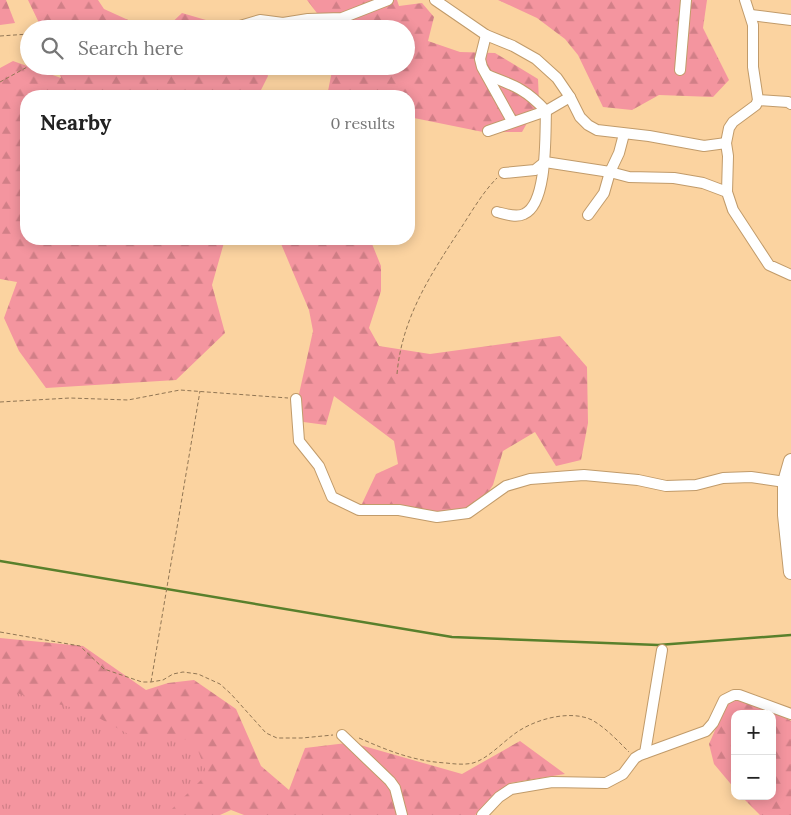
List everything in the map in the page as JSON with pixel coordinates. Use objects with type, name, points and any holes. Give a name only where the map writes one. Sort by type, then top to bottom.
[{"type":"main road","points":[[791,461],[785,482],[785,515],[791,572]]},
{"type":"street","points":[[300,20],[342,18],[388,0]]},
{"type":"street","points":[[435,0],[486,35],[513,46],[536,59],[557,78],[570,96],[580,117],[596,130],[649,136],[704,146],[726,143]]},
{"type":"street","points":[[680,70],[686,0]]},
{"type":"street","points":[[746,0],[753,25],[753,67],[758,100],[750,110],[729,128],[726,143],[728,192],[733,210],[769,265],[791,275]]},
{"type":"street","points":[[751,15],[791,20]]},
{"type":"street","points":[[486,35],[480,59],[482,67],[512,121]]},
{"type":"street","points":[[487,75],[515,85],[528,93],[546,111],[545,162],[539,190],[529,211],[523,215],[497,212]]},
{"type":"street","points":[[488,131],[512,121],[546,111],[570,96]]},
{"type":"street","points":[[758,100],[788,102],[791,104]]},
{"type":"street","points":[[588,215],[604,193],[624,134]]},
{"type":"street","points":[[504,173],[535,170],[545,162],[610,172],[629,177],[674,178],[703,182],[728,192]]},
{"type":"street","points":[[296,400],[299,441],[319,466],[332,496],[359,510],[400,510],[438,517],[468,513],[506,486],[530,479],[584,475],[638,480],[666,486],[696,485],[723,478],[751,477],[785,482]]},
{"type":"street","points":[[645,754],[662,650]]},
{"type":"street","points":[[482,815],[499,797],[511,789],[552,782],[606,783],[623,774],[635,758],[706,731],[724,700],[734,695],[746,697],[791,714]]},
{"type":"street","points":[[342,735],[390,781],[395,788],[402,815]]},
{"type":"path","points":[[0,36],[20,35]]},
{"type":"path","points":[[0,82],[20,71]]},
{"type":"path","points":[[397,374],[410,315],[427,283],[481,197],[496,179],[504,173]]},
{"type":"path","points":[[0,402],[70,398],[128,400],[180,390],[200,390],[296,400]]},
{"type":"path","points":[[151,682],[200,390]]},
{"type":"path","points":[[0,632],[80,646],[104,669],[131,680],[151,682],[163,680],[178,673],[198,674],[220,684],[266,733],[277,738],[353,736],[405,757],[435,762],[466,764],[476,762],[517,731],[537,721],[574,716],[591,720],[602,727],[635,758]]},
{"type":"green space","points":[[0,0],[6,0],[15,23],[0,25]]},
{"type":"green space","points":[[28,0],[98,0],[104,9],[128,20],[38,20]]},
{"type":"green space","points":[[307,0],[397,0],[399,6],[422,3],[434,17],[428,41],[460,52],[495,53],[538,79],[539,102],[522,132],[483,132],[415,118],[415,90],[328,90],[331,75],[415,75],[415,20],[322,20]]},
{"type":"green space","points":[[498,0],[707,0],[703,28],[729,80],[713,97],[659,95],[632,110],[603,107],[578,55],[565,39],[537,18]]},
{"type":"green space","points":[[182,13],[206,20],[175,20]]},
{"type":"green space","points":[[13,61],[20,63],[20,75],[53,75],[61,78],[60,75],[268,75],[261,90],[20,90],[20,245],[223,245],[212,285],[225,333],[176,380],[46,388],[19,351],[4,318],[17,282],[0,279],[0,68]]},
{"type":"green space","points":[[282,245],[372,245],[381,266],[381,291],[369,328],[379,346],[430,354],[560,336],[587,367],[588,423],[581,460],[556,466],[535,432],[503,451],[493,485],[479,505],[444,513],[359,510],[376,474],[398,464],[394,441],[334,396],[326,425],[296,421],[299,394],[313,331],[309,310]]},
{"type":"green space","points":[[0,638],[83,646],[146,690],[168,683],[194,680],[236,709],[261,766],[289,790],[305,748],[355,742],[353,743],[462,774],[520,741],[565,774],[510,783],[475,815],[244,815],[231,810],[220,815],[170,815],[169,812],[207,774],[194,740],[130,735],[86,711],[22,695],[0,685]]},
{"type":"green space","points":[[0,682],[216,732],[212,815],[0,815]]},
{"type":"green space","points":[[746,697],[770,710],[731,710],[731,784],[714,764],[709,744],[727,703]]},
{"type":"green space","points":[[776,713],[791,721],[791,815],[760,815],[745,800],[776,800]]},
{"type":"waterway","points":[[0,561],[452,637],[658,645],[791,635]]}]
